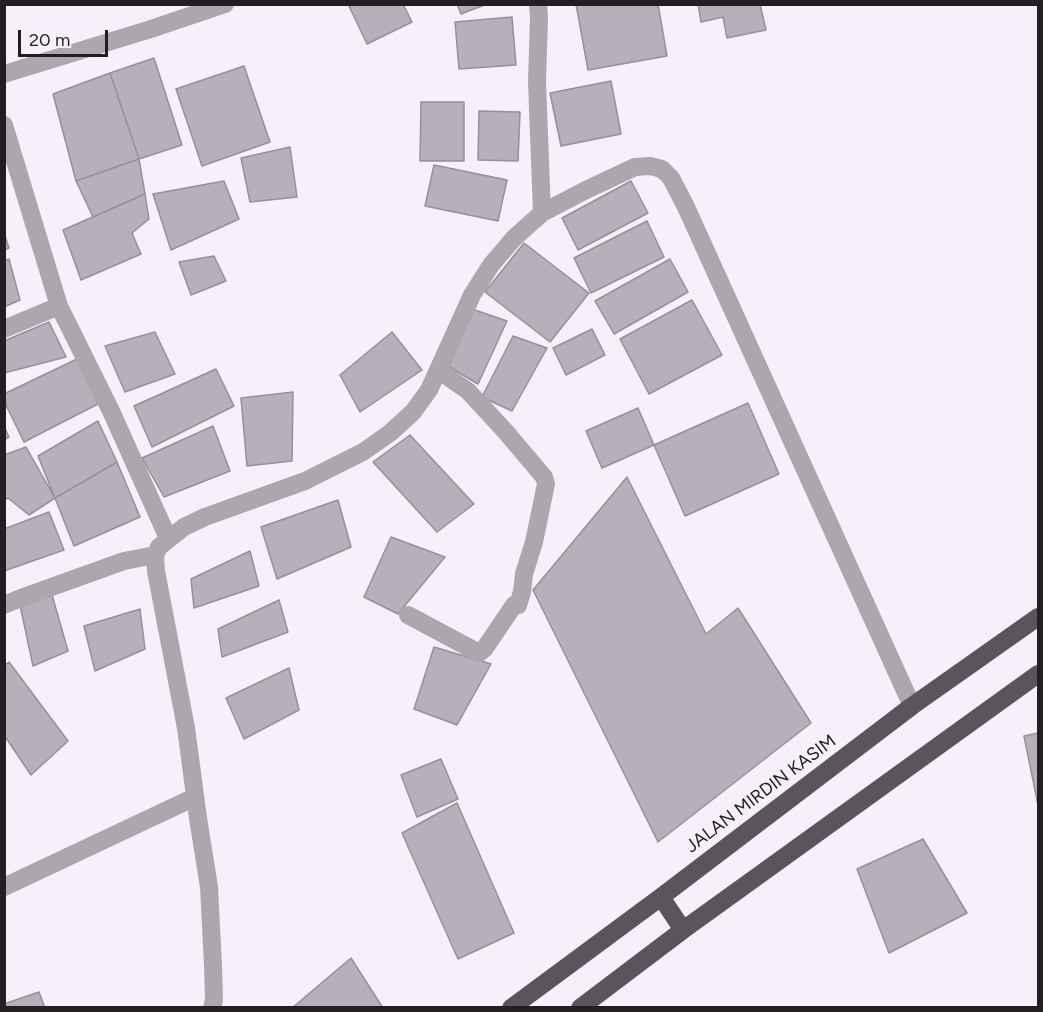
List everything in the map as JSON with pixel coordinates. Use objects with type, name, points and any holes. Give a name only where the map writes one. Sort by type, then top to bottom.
[{"type":"highway","name":"JALAN MIRDIN KASIM","points":[[511,1008],[912,706],[1038,617]]},
{"type":"highway","points":[[580,1008],[683,930],[1038,674]]},
{"type":"highway","points":[[661,897],[683,930]]},
{"type":"street","points":[[4,74],[225,4]]},
{"type":"street","points":[[538,4],[537,82],[542,213]]},
{"type":"street","points":[[4,125],[59,306],[111,411],[168,538]]},
{"type":"street","points":[[212,1008],[213,965],[209,887],[186,728],[156,571],[155,555],[159,547],[183,527],[305,481],[363,452],[390,433],[413,412],[429,390],[472,295],[491,265],[514,238],[542,213],[635,167],[650,166],[662,169],[671,178],[912,706]]},
{"type":"street","points":[[4,329],[59,306]]},
{"type":"street","points":[[408,615],[479,653],[485,648],[514,605],[519,603],[546,484],[544,477],[468,391],[438,370]]},
{"type":"street","points":[[4,605],[124,561],[155,555]]},
{"type":"street","points":[[4,887],[195,797]]},
{"type":"building","points":[[348,4],[403,4],[412,22],[367,44]]},
{"type":"building","points":[[457,4],[487,4],[461,14]]},
{"type":"building","points":[[576,4],[658,4],[667,56],[588,70]]},
{"type":"building","points":[[698,4],[760,4],[766,30],[727,38],[723,17],[701,22]]},
{"type":"building","points":[[512,17],[516,65],[459,69],[455,22]]},
{"type":"building","points":[[154,58],[182,145],[139,159],[110,73]]},
{"type":"building","points":[[244,66],[270,142],[202,166],[176,89]]},
{"type":"building","points":[[110,73],[139,159],[76,181],[53,94]]},
{"type":"building","points":[[611,81],[621,134],[561,146],[550,93]]},
{"type":"building","points":[[421,102],[464,102],[464,161],[420,161]]},
{"type":"building","points":[[479,111],[520,112],[518,161],[478,160]]},
{"type":"building","points":[[290,147],[297,197],[250,202],[241,158]]},
{"type":"building","points":[[139,159],[145,194],[93,217],[76,181]]},
{"type":"building","points":[[434,165],[507,180],[498,221],[425,206]]},
{"type":"building","points":[[224,181],[239,219],[171,250],[153,194]]},
{"type":"building","points":[[631,181],[648,213],[578,250],[562,218]]},
{"type":"building","points":[[145,194],[149,219],[132,233],[141,254],[81,280],[63,230]]},
{"type":"building","points":[[647,221],[664,257],[591,293],[574,258]]},
{"type":"building","points":[[4,233],[9,248],[4,250]]},
{"type":"building","points":[[524,243],[589,293],[550,342],[485,292]]},
{"type":"building","points":[[214,256],[226,281],[191,295],[179,262]]},
{"type":"building","points":[[9,259],[20,300],[4,307],[4,261]]},
{"type":"building","points":[[670,259],[688,292],[614,334],[595,301]]},
{"type":"building","points":[[692,300],[722,355],[649,394],[620,339]]},
{"type":"building","points":[[472,309],[507,321],[478,384],[448,366]]},
{"type":"building","points":[[49,322],[66,357],[4,373],[4,341]]},
{"type":"building","points":[[592,329],[605,355],[566,375],[553,348]]},
{"type":"building","points":[[155,332],[175,374],[125,392],[105,346]]},
{"type":"building","points":[[392,332],[422,370],[360,412],[340,375]]},
{"type":"building","points":[[513,336],[547,348],[512,411],[482,397]]},
{"type":"building","points":[[79,358],[98,404],[24,442],[4,401],[4,394]]},
{"type":"building","points":[[216,369],[234,406],[152,447],[134,406]]},
{"type":"building","points":[[293,392],[292,461],[247,466],[241,398]]},
{"type":"building","points":[[748,403],[779,474],[685,516],[654,445]]},
{"type":"building","points":[[638,408],[654,445],[602,468],[586,431]]},
{"type":"building","points":[[98,421],[117,462],[55,498],[38,456]]},
{"type":"building","points":[[4,426],[9,437],[4,440]]},
{"type":"building","points":[[213,426],[230,471],[164,497],[142,458]]},
{"type":"building","points":[[410,435],[474,504],[437,532],[373,462]]},
{"type":"building","points":[[26,447],[55,498],[29,515],[8,498],[4,500],[4,455]]},
{"type":"building","points":[[117,462],[140,517],[74,546],[55,498]]},
{"type":"building","points":[[627,477],[706,634],[738,608],[811,723],[658,842],[533,590]]},
{"type":"building","points":[[338,500],[351,547],[277,579],[261,527]]},
{"type":"building","points":[[49,512],[64,550],[4,571],[4,529]]},
{"type":"building","points":[[391,537],[445,557],[398,614],[364,597]]},
{"type":"building","points":[[250,551],[259,586],[194,608],[191,579]]},
{"type":"building","points":[[52,595],[68,651],[33,666],[20,605]]},
{"type":"building","points":[[279,600],[288,632],[222,657],[218,629]]},
{"type":"building","points":[[140,609],[145,649],[95,671],[84,626]]},
{"type":"building","points":[[434,647],[491,664],[457,725],[414,709]]},
{"type":"building","points":[[9,662],[68,741],[31,775],[4,735],[4,666]]},
{"type":"building","points":[[289,668],[299,710],[244,739],[226,698]]},
{"type":"building","points":[[1038,733],[1038,805],[1024,736]]},
{"type":"building","points":[[441,759],[458,799],[417,817],[401,775]]},
{"type":"building","points":[[457,803],[514,933],[458,959],[402,833]]},
{"type":"building","points":[[923,839],[967,913],[889,953],[857,869]]},
{"type":"building","points":[[351,958],[383,1008],[292,1008]]},
{"type":"building","points":[[39,992],[45,1008],[4,1008],[4,1004]]}]
